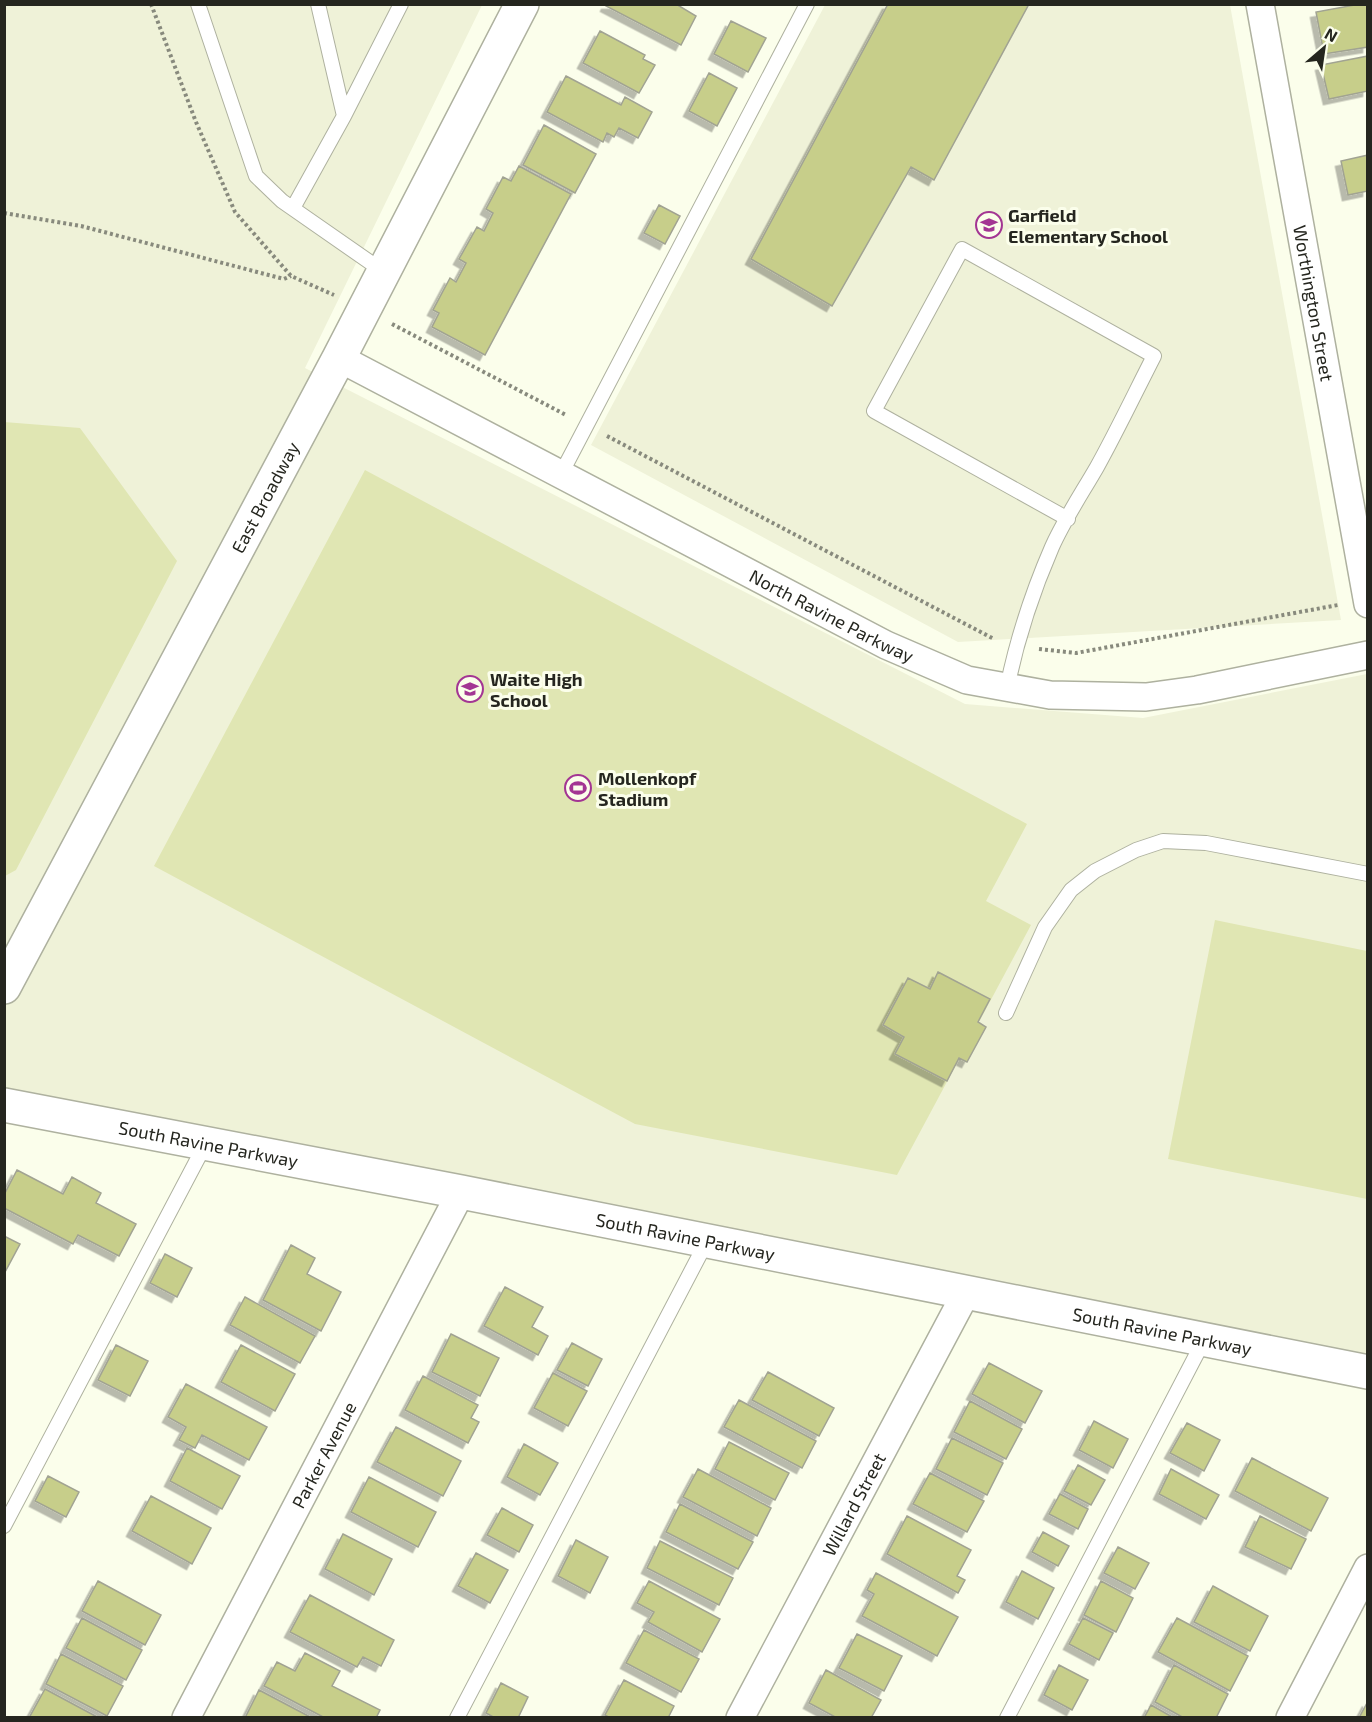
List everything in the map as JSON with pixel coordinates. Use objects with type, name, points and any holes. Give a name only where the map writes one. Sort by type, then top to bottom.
[{"type":"street","name":"East Broadway","points":[[4,987],[339,358],[522,4]]},
{"type":"street","name":"Worthington Street","points":[[1260,4],[1367,602]]},
{"type":"street","name":"North Ravine Parkway","points":[[339,358],[886,645],[968,680],[1050,695],[1146,697],[1197,690],[1368,655]]},
{"type":"street","name":"South Ravine Parkway","points":[[4,1106],[462,1192],[1368,1372]]},
{"type":"street","name":"Parker Avenue","points":[[186,1718],[462,1192]]},
{"type":"street","name":"Willard Street","points":[[740,1718],[966,1293]]},
{"type":"street","points":[[1290,1718],[1368,1568]]},
{"type":"lane","points":[[198,4],[256,176],[293,208],[384,272]]},
{"type":"lane","points":[[318,4],[344,116]]},
{"type":"lane","points":[[293,208],[344,116],[401,4]]},
{"type":"lane","points":[[561,474],[807,4]]},
{"type":"lane","points":[[1007,688],[1016,647],[1037,583],[1053,544],[1068,519],[1109,444],[1154,356],[962,249],[874,411],[1068,519]]},
{"type":"lane","points":[[1006,1013],[1045,927],[1071,890],[1095,871],[1136,850],[1163,841],[1206,843],[1368,874]]},
{"type":"lane","points":[[4,1526],[206,1143]]},
{"type":"lane","points":[[457,1718],[706,1241]]},
{"type":"lane","points":[[1007,1718],[1204,1340]]},
{"type":"path","points":[[151,4],[196,122],[235,212],[291,276],[364,310],[1009,646],[1076,652],[1274,615],[1367,602]]},
{"type":"path","points":[[4,213],[81,225],[284,279],[291,276]]},
{"type":"shaded area","name":"Waite High School","points":[[4,5],[482,5],[305,368],[965,704],[1143,718],[1367,674],[1367,1372],[5,1105]]},
{"type":"shaded area","name":"Garfield Elementary School","points":[[825,5],[1230,5],[1341,620],[958,642],[591,445]]},
{"type":"green space","points":[[4,422],[80,428],[177,561],[16,870],[5,876]]},
{"type":"green space","name":"Mollenkopf Stadium","points":[[365,470],[1027,824],[986,901],[1031,925],[897,1175],[635,1124],[154,866]]},
{"type":"green space","points":[[1215,920],[1367,951],[1367,1199],[1168,1159]]},
{"type":"building","points":[[607,4],[676,4],[696,16],[681,45],[606,6]]},
{"type":"building","points":[[888,4],[1029,4],[934,180],[911,167],[832,306],[751,259]]},
{"type":"building","points":[[1368,4],[1368,47],[1324,54],[1316,12]]},
{"type":"building","points":[[731,21],[766,38],[748,72],[714,54]]},
{"type":"building","points":[[600,31],[645,55],[643,59],[655,65],[639,93],[583,63]]},
{"type":"building","points":[[1368,56],[1368,91],[1329,99],[1321,65]]},
{"type":"building","points":[[709,73],[737,88],[717,126],[689,111]]},
{"type":"building","points":[[566,76],[621,105],[625,97],[652,112],[638,138],[619,128],[614,137],[607,133],[603,142],[547,112]]},
{"type":"building","points":[[544,125],[596,154],[575,193],[523,165]]},
{"type":"building","points":[[1368,155],[1368,191],[1348,195],[1341,161]]},
{"type":"building","points":[[519,166],[571,194],[485,355],[432,327],[439,313],[433,310],[450,278],[456,282],[466,263],[459,259],[477,227],[484,231],[493,213],[486,209],[503,177],[511,181]]},
{"type":"building","points":[[659,205],[680,216],[665,244],[644,233]]},
{"type":"building","points":[[938,972],[990,999],[978,1022],[986,1027],[967,1062],[959,1058],[947,1081],[895,1054],[904,1037],[883,1025],[908,978],[930,989]]},
{"type":"building","points":[[17,1170],[63,1194],[72,1177],[101,1193],[96,1203],[136,1224],[119,1256],[78,1235],[73,1244],[4,1208],[4,1195]]},
{"type":"building","points":[[4,1236],[20,1244],[4,1274]]},
{"type":"building","points":[[291,1245],[315,1258],[307,1274],[341,1292],[321,1331],[263,1300]]},
{"type":"building","points":[[165,1254],[192,1268],[177,1297],[150,1283]]},
{"type":"building","points":[[505,1287],[543,1307],[532,1327],[548,1336],[538,1355],[484,1326]]},
{"type":"building","points":[[245,1297],[315,1336],[300,1363],[230,1325]]},
{"type":"building","points":[[451,1334],[499,1358],[480,1396],[432,1372]]},
{"type":"building","points":[[572,1343],[602,1359],[588,1386],[557,1370]]},
{"type":"building","points":[[116,1345],[148,1361],[130,1396],[98,1380]]},
{"type":"building","points":[[241,1345],[295,1374],[275,1411],[221,1382]]},
{"type":"building","points":[[989,1363],[1042,1391],[1025,1423],[972,1394]]},
{"type":"building","points":[[768,1372],[834,1408],[819,1436],[752,1400]]},
{"type":"building","points":[[553,1373],[587,1391],[568,1426],[534,1408]]},
{"type":"building","points":[[423,1376],[478,1405],[471,1418],[479,1422],[468,1443],[405,1410]]},
{"type":"building","points":[[186,1384],[267,1427],[249,1460],[202,1435],[195,1448],[179,1440],[186,1427],[168,1417]]},
{"type":"building","points":[[739,1400],[816,1441],[802,1468],[724,1427]]},
{"type":"building","points":[[970,1401],[1022,1429],[1006,1459],[954,1432]]},
{"type":"building","points":[[1094,1421],[1128,1439],[1113,1468],[1079,1450]]},
{"type":"building","points":[[1187,1423],[1220,1440],[1204,1471],[1170,1453]]},
{"type":"building","points":[[396,1427],[461,1461],[443,1496],[377,1462]]},
{"type":"building","points":[[952,1438],[1003,1463],[987,1495],[936,1469]]},
{"type":"building","points":[[729,1442],[789,1473],[775,1500],[715,1469]]},
{"type":"building","points":[[524,1444],[558,1463],[540,1495],[507,1477]]},
{"type":"building","points":[[187,1448],[240,1476],[222,1509],[170,1481]]},
{"type":"building","points":[[1252,1458],[1328,1498],[1311,1531],[1235,1491]]},
{"type":"building","points":[[1078,1465],[1105,1480],[1091,1505],[1064,1491]]},
{"type":"building","points":[[698,1469],[771,1508],[757,1536],[683,1497]]},
{"type":"building","points":[[1171,1469],[1219,1495],[1206,1519],[1159,1494]]},
{"type":"building","points":[[930,1473],[984,1501],[967,1532],[913,1504]]},
{"type":"building","points":[[48,1476],[79,1492],[66,1517],[35,1501]]},
{"type":"building","points":[[369,1477],[436,1512],[418,1547],[351,1512]]},
{"type":"building","points":[[1060,1494],[1088,1509],[1078,1529],[1049,1514]]},
{"type":"building","points":[[151,1496],[211,1528],[192,1564],[132,1531]]},
{"type":"building","points":[[680,1504],[753,1542],[738,1569],[666,1532]]},
{"type":"building","points":[[502,1508],[533,1525],[519,1552],[487,1535]]},
{"type":"building","points":[[907,1516],[971,1550],[957,1576],[965,1580],[958,1593],[887,1554]]},
{"type":"building","points":[[1260,1516],[1306,1539],[1291,1569],[1245,1547]]},
{"type":"building","points":[[1043,1532],[1069,1546],[1058,1566],[1032,1552]]},
{"type":"building","points":[[343,1534],[392,1559],[374,1595],[325,1569]]},
{"type":"building","points":[[576,1540],[608,1557],[590,1593],[558,1576]]},
{"type":"building","points":[[660,1541],[733,1578],[719,1605],[647,1568]]},
{"type":"building","points":[[1118,1547],[1149,1563],[1135,1589],[1104,1573]]},
{"type":"building","points":[[476,1553],[508,1570],[490,1603],[458,1586]]},
{"type":"building","points":[[1022,1571],[1054,1588],[1038,1619],[1006,1602]]},
{"type":"building","points":[[876,1573],[958,1617],[937,1656],[862,1616],[874,1594],[867,1590]]},
{"type":"building","points":[[98,1581],[161,1615],[145,1645],[82,1611]]},
{"type":"building","points":[[649,1581],[720,1619],[702,1652],[648,1622],[654,1612],[637,1603]]},
{"type":"building","points":[[1101,1581],[1133,1598],[1116,1632],[1084,1615]]},
{"type":"building","points":[[1213,1586],[1268,1616],[1250,1651],[1194,1622]]},
{"type":"building","points":[[310,1595],[394,1640],[381,1666],[363,1657],[357,1667],[290,1632]]},
{"type":"building","points":[[82,1618],[142,1650],[126,1680],[66,1648]]},
{"type":"building","points":[[1083,1618],[1113,1633],[1099,1660],[1069,1644]]},
{"type":"building","points":[[1177,1618],[1248,1656],[1230,1691],[1158,1652]]},
{"type":"building","points":[[644,1630],[699,1659],[681,1692],[626,1663]]},
{"type":"building","points":[[857,1634],[902,1656],[884,1691],[839,1668]]},
{"type":"building","points":[[305,1653],[340,1671],[332,1686],[380,1710],[376,1718],[325,1718],[264,1686],[277,1662],[295,1671]]},
{"type":"building","points":[[61,1654],[123,1686],[107,1716],[46,1684]]},
{"type":"building","points":[[1059,1665],[1088,1680],[1072,1710],[1044,1695]]},
{"type":"building","points":[[1174,1665],[1228,1694],[1216,1718],[1184,1718],[1155,1702]]},
{"type":"building","points":[[826,1670],[881,1700],[871,1718],[837,1718],[809,1703]]},
{"type":"building","points":[[624,1680],[674,1706],[668,1718],[610,1718],[605,1715]]},
{"type":"building","points":[[501,1683],[528,1697],[518,1718],[495,1718],[486,1713]]},
{"type":"building","points":[[45,1689],[99,1718],[29,1718]]},
{"type":"building","points":[[259,1690],[312,1718],[245,1718]]},
{"type":"building","points":[[1368,1701],[1368,1718],[1359,1718]]},
{"type":"building","points":[[1151,1705],[1174,1718],[1144,1718]]},
{"type":"place","name":"Garfield Elementary School","points":[[989,225]]},
{"type":"place","name":"Waite High School","points":[[470,689]]},
{"type":"place","name":"Mollenkopf Stadium","points":[[578,788]]}]
